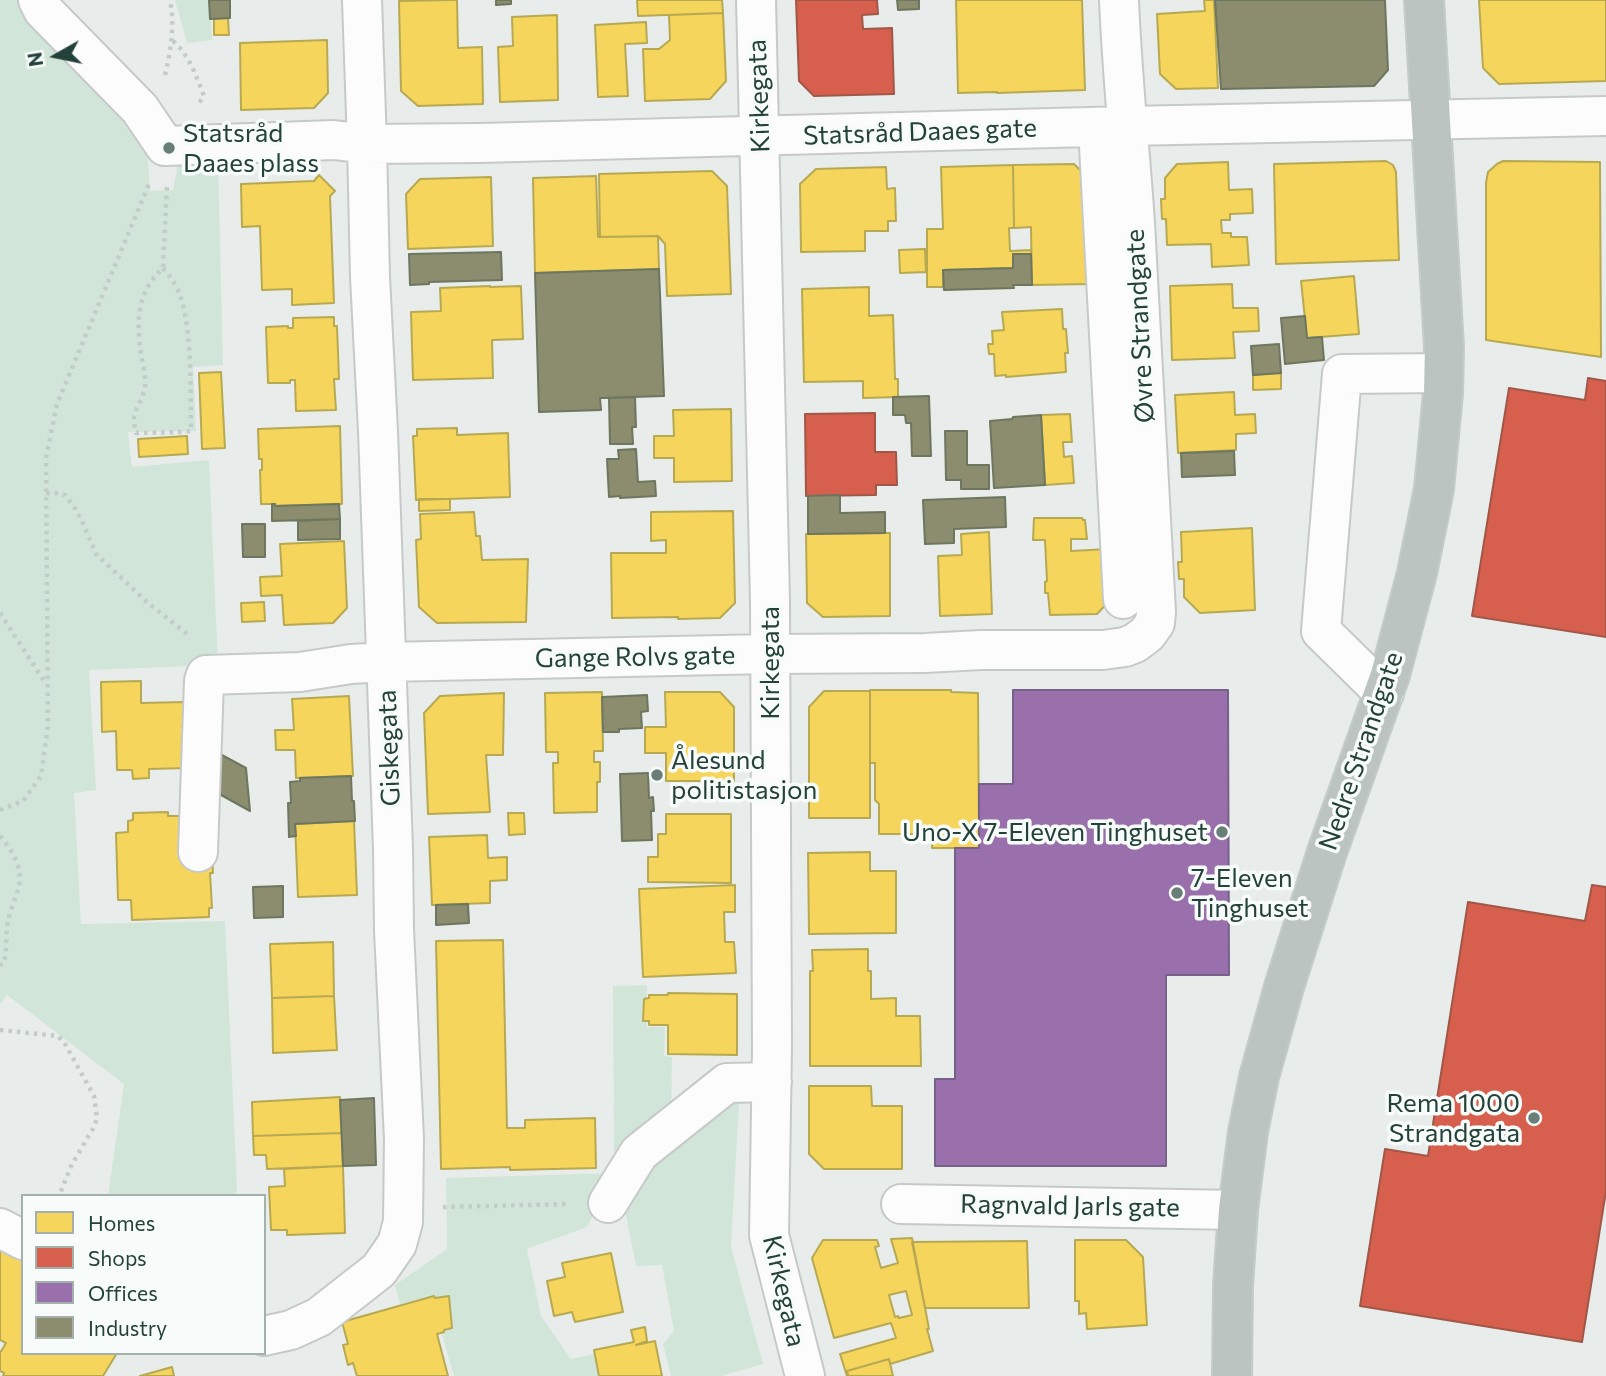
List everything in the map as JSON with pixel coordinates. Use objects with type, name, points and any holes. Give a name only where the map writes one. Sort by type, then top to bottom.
[{"type":"highway","name":"Nedre Strandgate","points":[[1232,1376],[1233,1286],[1238,1210],[1248,1132],[1259,1077],[1326,852],[1390,675],[1417,573],[1434,489],[1443,393],[1444,346],[1423,0]]},
{"type":"street","points":[[38,0],[43,10],[140,109],[156,134],[334,140],[367,144]]},
{"type":"street","name":"Giskegata","points":[[266,1336],[291,1331],[319,1317],[379,1270],[397,1244],[403,1222],[404,1139],[394,930],[362,0]]},
{"type":"street","name":"Kirkegata","points":[[756,0],[770,587],[772,1082],[769,1235],[803,1370]]},
{"type":"street","name":"Øvre Strandgate","points":[[1119,0],[1121,36],[1113,126],[1140,316],[1156,612],[1155,623],[1147,634],[1135,643]]},
{"type":"street","points":[[1430,120],[1606,116]]},
{"type":"street","name":"Statsråd Daaes gate","points":[[367,144],[1430,120]]},
{"type":"street","points":[[1113,126],[1123,599]]},
{"type":"street","points":[[1384,693],[1321,631],[1342,374],[1443,373]]},
{"type":"street","name":"Gange Rolvs gate","points":[[206,675],[300,672],[385,662],[1103,650],[1135,643]]},
{"type":"street","points":[[198,852],[206,675]]},
{"type":"street","points":[[608,1203],[639,1153],[727,1083],[772,1082]]},
{"type":"street","name":"Ragnvald Jarls gate","points":[[901,1203],[1238,1210]]},
{"type":"street","points":[[0,1228],[21,1239]]},
{"type":"path","points":[[0,810],[23,801],[41,776],[48,725],[46,458],[57,404],[156,134],[173,41],[170,0]]},
{"type":"path","points":[[173,41],[183,50],[191,64],[204,96],[196,105]]},
{"type":"path","points":[[156,134],[167,192],[163,268],[179,293],[188,329],[191,431],[136,433],[134,417],[143,398],[146,383],[138,320],[147,289],[163,268]]},
{"type":"path","points":[[46,493],[65,495],[74,506],[96,554],[148,603],[193,639],[206,675]]},
{"type":"path","points":[[0,613],[47,685]]},
{"type":"path","points":[[0,836],[13,850],[20,874],[19,887],[8,921],[6,957],[0,965]]},
{"type":"path","points":[[0,1030],[58,1036],[94,1096],[97,1118],[94,1127],[72,1164],[60,1194]]},
{"type":"path","points":[[403,1208],[608,1203]]},
{"type":"green space","points":[[0,0],[24,0],[131,115],[147,147],[150,191],[173,190],[178,164],[218,162],[223,365],[193,367],[196,431],[128,432],[132,467],[209,460],[218,665],[89,670],[96,790],[74,793],[81,924],[225,921],[236,1194],[108,1194],[124,1084],[7,995],[0,1004]]},
{"type":"green space","points":[[175,0],[210,0],[212,40],[187,43]]},
{"type":"green space","points":[[647,985],[647,1027],[665,1027],[664,1056],[672,1057],[671,1115],[614,1158],[613,986]]},
{"type":"green space","points":[[725,1103],[739,1104],[731,1247],[763,1364],[721,1376],[671,1376],[663,1344],[674,1331],[662,1265],[636,1266],[623,1200],[644,1159]]},
{"type":"green space","points":[[615,1173],[587,1227],[527,1249],[541,1316],[571,1359],[595,1354],[601,1376],[454,1376],[431,1296],[400,1304],[395,1285],[447,1249],[446,1178]]},
{"type":"building: Homes","points":[[457,0],[458,48],[482,47],[483,104],[418,106],[401,91],[399,1]]},
{"type":"building: Homes","points":[[637,0],[722,0],[723,13],[638,16]]},
{"type":"building: Homes","points":[[956,0],[1082,0],[1085,90],[958,93]]},
{"type":"building: Homes","points":[[1204,0],[1214,0],[1218,88],[1176,89],[1160,74],[1157,14],[1205,11]]},
{"type":"building: Homes","points":[[1479,0],[1606,0],[1606,81],[1499,84],[1483,68]]},
{"type":"building: Homes","points":[[723,13],[726,81],[710,99],[645,101],[643,49],[659,49],[670,40],[669,15]]},
{"type":"building: Homes","points":[[557,15],[558,100],[500,102],[498,47],[513,46],[512,17]]},
{"type":"building: Homes","points":[[228,18],[229,35],[214,35],[214,19]]},
{"type":"building: Homes","points":[[646,22],[647,43],[625,44],[628,96],[598,97],[595,25]]},
{"type":"building: Homes","points":[[327,40],[328,93],[314,108],[241,110],[240,43]]},
{"type":"building: Homes","points":[[1386,161],[1393,165],[1396,172],[1399,260],[1276,264],[1274,164]]},
{"type":"building: Homes","points":[[1503,161],[1600,162],[1601,357],[1486,340],[1486,183],[1488,172]]},
{"type":"building: Homes","points":[[1228,162],[1229,190],[1252,189],[1253,213],[1230,214],[1230,220],[1221,220],[1222,233],[1231,233],[1231,237],[1247,237],[1249,265],[1212,267],[1211,244],[1167,245],[1166,219],[1162,219],[1161,199],[1165,199],[1165,178],[1177,164]]},
{"type":"building: Homes","points":[[1074,164],[1090,180],[1092,284],[1032,285],[1031,227],[1014,228],[1013,165]]},
{"type":"building: Homes","points":[[1013,165],[1014,228],[1009,228],[1010,251],[1031,250],[1031,254],[1013,254],[1013,268],[943,270],[943,287],[927,287],[927,229],[943,229],[941,167]]},
{"type":"building: Homes","points":[[886,167],[887,189],[895,188],[896,221],[888,221],[888,231],[865,231],[865,251],[801,252],[800,184],[816,169]]},
{"type":"building: Homes","points":[[712,171],[727,186],[731,294],[667,296],[665,244],[658,236],[600,237],[599,174]]},
{"type":"building: Homes","points":[[319,175],[335,191],[330,196],[334,303],[292,305],[292,289],[262,290],[260,226],[242,227],[241,184],[314,181]]},
{"type":"building: Homes","points":[[596,176],[598,237],[658,236],[659,269],[535,273],[533,178]]},
{"type":"building: Homes","points":[[491,177],[493,246],[408,249],[406,194],[420,179]]},
{"type":"building: Homes","points":[[925,249],[926,272],[900,273],[899,250]]},
{"type":"building: Homes","points":[[1354,276],[1359,334],[1307,338],[1301,281]]},
{"type":"building: Homes","points":[[1232,284],[1233,308],[1258,308],[1259,331],[1233,332],[1235,358],[1172,360],[1170,286]]},
{"type":"building: Homes","points":[[521,286],[523,339],[492,340],[493,378],[413,380],[411,312],[441,311],[440,288]]},
{"type":"building: Homes","points":[[869,287],[869,316],[893,315],[898,397],[863,398],[863,381],[804,382],[802,289]]},
{"type":"building: Homes","points":[[1062,309],[1068,353],[1065,353],[1066,372],[995,376],[994,354],[989,354],[988,344],[993,344],[992,331],[1004,330],[1002,312]]},
{"type":"building: Homes","points":[[334,317],[334,326],[337,326],[339,379],[334,379],[336,410],[296,411],[295,380],[290,380],[290,383],[268,383],[266,327],[293,328],[293,318]]},
{"type":"building: Homes","points":[[221,372],[225,448],[202,449],[199,373]]},
{"type":"building: Homes","points":[[1281,373],[1281,389],[1253,390],[1253,375]]},
{"type":"building: Homes","points":[[1234,392],[1235,415],[1255,414],[1256,433],[1236,434],[1236,450],[1178,453],[1175,395]]},
{"type":"building: Homes","points":[[731,409],[732,481],[674,482],[674,458],[654,458],[654,436],[674,436],[673,410]]},
{"type":"building: Homes","points":[[1070,414],[1072,442],[1063,442],[1064,457],[1072,456],[1074,483],[1045,485],[1041,415]]},
{"type":"building: Homes","points":[[340,426],[342,504],[261,504],[262,459],[259,459],[258,429]]},
{"type":"building: Homes","points":[[457,428],[457,435],[508,433],[510,497],[416,500],[413,436],[417,436],[417,429]]},
{"type":"building: Homes","points":[[187,436],[188,454],[139,457],[138,439]]},
{"type":"building: Homes","points":[[419,499],[450,499],[450,510],[419,511]]},
{"type":"building: Homes","points":[[733,511],[735,603],[720,618],[612,618],[611,553],[666,553],[666,540],[651,541],[651,512]]},
{"type":"building: Homes","points":[[474,512],[482,560],[528,559],[526,622],[437,623],[419,607],[416,540],[421,539],[420,514]]},
{"type":"building: Homes","points":[[1034,518],[1082,518],[1085,520],[1087,539],[1071,539],[1071,551],[1109,549],[1112,598],[1097,614],[1050,615],[1048,593],[1045,593],[1045,540],[1033,540]]},
{"type":"building: Homes","points":[[1252,528],[1255,610],[1200,613],[1184,597],[1184,579],[1179,579],[1178,562],[1182,562],[1181,532]]},
{"type":"building: Homes","points":[[989,532],[992,614],[940,616],[938,556],[962,555],[961,534]]},
{"type":"building: Homes","points":[[890,533],[890,616],[823,617],[807,603],[806,534]]},
{"type":"building: Homes","points":[[344,541],[347,608],[333,623],[284,625],[282,595],[261,596],[260,577],[282,576],[280,544]]},
{"type":"building: Homes","points":[[264,602],[265,621],[242,622],[241,603]]},
{"type":"building: Homes","points":[[141,681],[141,703],[185,702],[187,768],[149,769],[149,778],[133,779],[132,770],[117,770],[116,731],[102,732],[101,682]]},
{"type":"building: Homes","points":[[870,690],[951,690],[978,693],[979,848],[932,848],[932,834],[879,834],[875,763],[870,763]]},
{"type":"building: Homes","points":[[824,691],[870,691],[870,818],[809,818],[809,707]]},
{"type":"building: Homes","points":[[602,692],[603,751],[594,751],[594,762],[600,762],[597,812],[554,813],[553,763],[558,763],[558,752],[546,752],[545,693]]},
{"type":"building: Homes","points":[[665,692],[720,692],[734,707],[734,781],[666,781],[666,753],[645,753],[645,727],[666,727]]},
{"type":"building: Homes","points":[[504,693],[503,755],[486,755],[490,812],[428,814],[424,713],[440,696]]},
{"type":"building: Homes","points":[[349,696],[353,776],[296,778],[295,750],[276,750],[275,730],[294,730],[292,699]]},
{"type":"building: Homes","points":[[168,812],[168,816],[188,816],[212,855],[212,908],[209,908],[209,917],[132,920],[131,900],[118,900],[116,833],[128,832],[128,821],[133,820],[133,813]]},
{"type":"building: Homes","points":[[508,813],[524,813],[525,834],[509,835]]},
{"type":"building: Homes","points":[[666,814],[731,814],[731,883],[648,882],[648,857],[658,857],[658,834],[666,834]]},
{"type":"building: Homes","points":[[354,821],[357,895],[298,897],[295,824]]},
{"type":"building: Homes","points":[[487,835],[488,858],[507,857],[507,880],[490,881],[490,903],[432,905],[429,837]]},
{"type":"building: Homes","points":[[870,852],[870,871],[896,871],[896,933],[809,934],[808,853]]},
{"type":"building: Homes","points":[[735,885],[735,912],[724,912],[725,942],[734,942],[736,973],[643,977],[639,889]]},
{"type":"building: Homes","points":[[503,940],[507,1128],[525,1128],[525,1120],[595,1118],[596,1168],[441,1169],[436,941]]},
{"type":"building: Homes","points":[[333,942],[334,996],[272,998],[270,944]]},
{"type":"building: Homes","points":[[868,949],[871,999],[896,998],[896,1016],[920,1016],[921,1066],[810,1066],[812,950]]},
{"type":"building: Homes","points":[[737,994],[737,1055],[668,1054],[668,1025],[649,1025],[649,1021],[643,1021],[644,999],[649,998],[649,995]]},
{"type":"building: Homes","points":[[334,996],[337,1050],[273,1053],[272,998]]},
{"type":"building: Homes","points":[[809,1086],[871,1086],[872,1106],[902,1106],[902,1169],[824,1169],[809,1154]]},
{"type":"building: Homes","points":[[340,1097],[342,1133],[253,1136],[252,1102]]},
{"type":"building: Homes","points":[[342,1133],[343,1166],[267,1169],[266,1155],[254,1155],[253,1136]]},
{"type":"building: Homes","points":[[343,1166],[345,1233],[287,1235],[287,1230],[271,1230],[269,1187],[285,1186],[284,1169]]},
{"type":"building: Homes","points":[[912,1238],[933,1351],[890,1364],[889,1359],[847,1371],[847,1376],[840,1354],[896,1338],[891,1323],[834,1338],[812,1258],[823,1240],[877,1240],[879,1246],[875,1247],[881,1268],[898,1263],[891,1239]],"holes":[[[906,1291],[912,1315],[895,1317],[889,1295]]]},
{"type":"building: Homes","points":[[0,1239],[21,1251],[21,1355],[116,1355],[103,1376],[3,1376],[4,1373],[0,1371],[0,1353],[6,1343],[0,1340]]},
{"type":"building: Homes","points":[[1075,1240],[1126,1240],[1143,1257],[1147,1325],[1087,1329],[1086,1313],[1079,1314],[1079,1301],[1075,1301]]},
{"type":"building: Homes","points":[[1027,1241],[1029,1308],[925,1308],[912,1242]]},
{"type":"building: Homes","points":[[611,1253],[623,1312],[575,1322],[572,1312],[554,1316],[547,1281],[565,1277],[562,1263]]},
{"type":"building: Homes","points":[[434,1296],[449,1296],[452,1328],[437,1334],[448,1376],[357,1376],[353,1363],[348,1365],[343,1345],[348,1344],[342,1322]]},
{"type":"building: Homes","points":[[645,1327],[647,1341],[636,1345],[655,1341],[662,1376],[599,1376],[594,1350],[634,1342],[631,1330]]},
{"type":"building: Homes","points":[[889,1359],[893,1376],[848,1376],[847,1371]]},
{"type":"building: Homes","points":[[172,1367],[174,1376],[140,1376]]},
{"type":"building: Shops","points":[[796,0],[877,0],[878,14],[862,15],[863,29],[892,28],[894,94],[814,96],[799,81]]},
{"type":"building: Shops","points":[[1588,378],[1606,381],[1606,637],[1472,616],[1509,388],[1585,400]]},
{"type":"building: Shops","points":[[875,413],[875,452],[896,452],[897,485],[876,485],[876,495],[806,496],[805,414]]},
{"type":"building: Shops","points":[[1592,885],[1606,887],[1606,1191],[1582,1342],[1360,1306],[1385,1149],[1428,1156],[1468,902],[1585,921]]},
{"type":"building: Offices","points":[[1013,690],[1228,690],[1229,975],[1166,975],[1166,1166],[935,1166],[935,1079],[955,1079],[955,848],[979,848],[979,784],[1013,784]]},
{"type":"building: Industry","points":[[209,0],[230,0],[230,18],[210,19]]},
{"type":"building: Industry","points":[[496,0],[511,0],[511,4],[496,5]]},
{"type":"building: Industry","points":[[897,0],[919,0],[919,9],[898,10]]},
{"type":"building: Industry","points":[[1215,0],[1385,0],[1388,70],[1374,86],[1221,89]]},
{"type":"building: Industry","points":[[501,252],[502,280],[410,285],[409,254]]},
{"type":"building: Industry","points":[[1013,254],[1031,254],[1032,285],[944,290],[943,270],[1013,268]]},
{"type":"building: Industry","points":[[659,269],[664,396],[600,398],[601,410],[539,412],[535,273]]},
{"type":"building: Industry","points":[[1305,316],[1307,338],[1322,337],[1324,360],[1285,364],[1281,318]]},
{"type":"building: Industry","points":[[1279,344],[1281,373],[1253,375],[1251,346]]},
{"type":"building: Industry","points":[[929,396],[931,456],[912,456],[911,423],[906,423],[905,415],[893,415],[893,397]]},
{"type":"building: Industry","points":[[635,397],[636,427],[632,427],[633,444],[610,444],[609,398]]},
{"type":"building: Industry","points":[[1041,415],[1045,485],[994,488],[990,421]]},
{"type":"building: Industry","points":[[945,431],[967,431],[967,465],[989,465],[989,489],[961,489],[961,480],[946,480]]},
{"type":"building: Industry","points":[[636,449],[638,482],[655,481],[656,496],[609,497],[607,459],[619,459],[618,450]]},
{"type":"building: Industry","points":[[1234,451],[1235,475],[1182,477],[1181,453]]},
{"type":"building: Industry","points":[[840,495],[840,513],[885,512],[885,533],[808,534],[808,496]]},
{"type":"building: Industry","points":[[1005,497],[1006,527],[954,529],[954,543],[925,544],[923,500]]},
{"type":"building: Industry","points":[[272,504],[339,504],[340,519],[272,521]]},
{"type":"building: Industry","points":[[340,519],[340,539],[298,540],[298,521]]},
{"type":"building: Industry","points":[[242,524],[265,524],[265,557],[243,557]]},
{"type":"building: Industry","points":[[647,695],[648,711],[641,712],[642,728],[603,732],[602,697]]},
{"type":"building: Industry","points":[[220,754],[246,768],[250,811],[212,790],[221,774],[212,769]]},
{"type":"building: Industry","points":[[648,773],[649,798],[653,797],[654,811],[651,811],[652,840],[622,841],[620,774]]},
{"type":"building: Industry","points":[[351,776],[355,821],[295,824],[296,836],[289,837],[290,782],[300,781],[300,778]]},
{"type":"building: Industry","points":[[283,886],[283,917],[254,918],[253,887]]},
{"type":"building: Industry","points":[[468,904],[469,923],[436,925],[436,905]]},
{"type":"building: Industry","points":[[374,1098],[376,1165],[343,1166],[340,1100]]},
{"type":"place","name":"Statsråd Daaes plass","points":[[169,148]]},
{"type":"place","name":"Ålesund politistasjon","points":[[657,775]]},
{"type":"place","name":"Uno-X 7-Eleven Tinghuset","points":[[1222,832]]},
{"type":"place","name":"7-Eleven Tinghuset","points":[[1177,893]]},
{"type":"place","name":"Rema 1000 Strandgata","points":[[1534,1118]]}]
